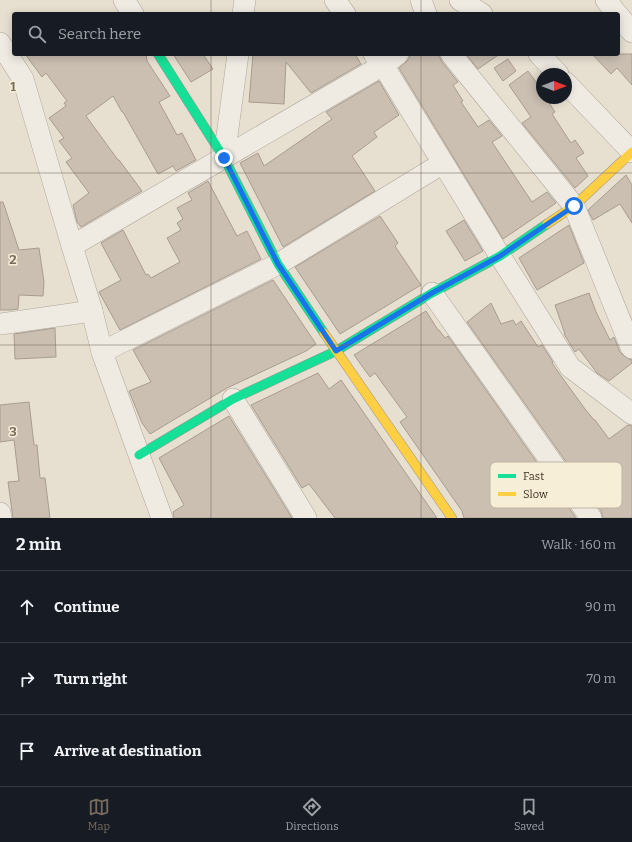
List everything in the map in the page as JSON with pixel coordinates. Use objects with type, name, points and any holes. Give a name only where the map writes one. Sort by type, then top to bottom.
[{"type":"street","points":[[124,0],[131,12]]},
{"type":"street","points":[[243,12],[245,0]]},
{"type":"street","points":[[335,0],[344,12]]},
{"type":"street","points":[[421,0],[425,12]]},
{"type":"street","points":[[460,0],[479,12]]},
{"type":"street","points":[[606,0],[616,12]]},
{"type":"street","points":[[620,17],[632,32]]},
{"type":"street","points":[[0,43],[23,79],[92,311],[102,352],[162,518]]},
{"type":"street","points":[[159,56],[224,158],[278,264],[336,351],[452,518]]},
{"type":"street","points":[[224,158],[238,56]]},
{"type":"street","points":[[453,56],[574,206],[632,348]]},
{"type":"street","points":[[541,56],[552,68]]},
{"type":"street","points":[[72,246],[224,158],[385,58],[443,163],[570,367],[632,414]]},
{"type":"street","points":[[139,455],[233,399],[336,351],[432,293],[500,256],[574,206],[632,152],[572,89]]},
{"type":"street","points":[[102,352],[278,264],[443,163]]},
{"type":"street","points":[[432,293],[551,462]]},
{"type":"street","points":[[0,324],[92,311]]},
{"type":"street","points":[[233,399],[306,518]]},
{"type":"street","points":[[584,508],[591,518]]},
{"type":"street","points":[[0,513],[1,518]]},
{"type":"building","points":[[620,54],[632,54],[632,85],[617,68],[611,74],[594,56],[620,56]]},
{"type":"building","points":[[26,56],[146,56],[147,61],[170,96],[159,102],[177,135],[182,133],[196,160],[176,171],[173,166],[158,174],[113,96],[86,116],[142,191],[81,227],[77,222],[73,205],[89,193],[66,162],[72,158],[59,141],[64,138],[49,118],[66,106],[64,103],[67,101],[46,73],[42,77]]},
{"type":"building","points":[[174,56],[204,56],[213,69],[191,82]]},
{"type":"building","points":[[253,56],[356,56],[361,64],[311,93],[286,62],[284,104],[249,102]]},
{"type":"building","points":[[410,56],[439,56],[458,82],[453,85],[463,101],[461,102],[478,127],[489,120],[502,136],[492,142],[532,202],[547,192],[556,203],[503,239],[399,68],[409,59]]},
{"type":"building","points":[[468,56],[497,56],[478,69]]},
{"type":"building","points":[[508,59],[516,71],[503,81],[494,68]]},
{"type":"building","points":[[528,71],[536,82],[536,104],[550,104],[555,112],[552,114],[571,143],[575,140],[584,153],[576,158],[588,176],[575,188],[522,123],[531,117],[509,85]]},
{"type":"building","points":[[379,81],[399,115],[374,132],[377,137],[352,156],[375,191],[283,247],[240,163],[258,153],[264,166],[332,119],[326,112]]},
{"type":"building","points":[[626,175],[632,185],[632,223],[620,204],[593,220],[588,210]]},
{"type":"building","points":[[208,181],[237,236],[247,231],[261,259],[120,330],[99,292],[121,280],[101,243],[123,230],[146,275],[148,274],[151,278],[180,262],[167,238],[181,230],[177,223],[183,219],[177,208],[192,200],[188,193]]},
{"type":"building","points":[[0,202],[3,202],[19,250],[39,248],[44,282],[43,296],[19,295],[18,309],[0,310]]},
{"type":"building","points":[[380,216],[398,243],[395,246],[421,285],[340,334],[295,267]]},
{"type":"building","points":[[464,220],[483,251],[465,261],[446,231]]},
{"type":"building","points":[[569,225],[584,263],[537,290],[519,258]]},
{"type":"building","points":[[273,280],[316,344],[306,351],[227,388],[150,434],[142,423],[129,391],[151,382],[133,350]]},
{"type":"building","points":[[589,293],[596,312],[610,340],[614,337],[620,352],[632,360],[632,363],[609,381],[597,373],[579,349],[575,352],[564,334],[555,305]]},
{"type":"building","points":[[491,303],[501,324],[513,320],[516,325],[521,321],[538,347],[542,345],[561,376],[609,439],[628,425],[632,426],[632,518],[603,518],[599,508],[622,508],[622,462],[566,462],[467,322]]},
{"type":"building","points":[[426,311],[445,338],[448,336],[537,462],[490,462],[490,508],[569,508],[576,518],[464,518],[462,511],[400,422],[407,417],[375,373],[370,377],[354,355]]},
{"type":"building","points":[[55,328],[56,357],[15,359],[14,334]]},
{"type":"building","points":[[318,373],[329,389],[341,380],[437,518],[335,518],[309,484],[302,488],[251,405]]},
{"type":"building","points":[[29,402],[34,445],[37,445],[40,478],[45,478],[50,518],[13,518],[8,482],[19,481],[14,440],[0,442],[0,405]]},
{"type":"building","points":[[229,416],[292,518],[174,518],[173,512],[184,505],[159,458]]},
{"type":"traffic: fast","points":[[159,56],[224,158],[278,264],[324,333]]},
{"type":"traffic: fast","points":[[139,455],[233,399],[336,351],[432,293],[500,256],[547,224]]},
{"type":"traffic: slow","points":[[547,224],[574,206],[632,152]]},
{"type":"traffic: slow","points":[[324,333],[452,518]]},
{"type":"route","points":[[224,158],[278,264],[336,351],[432,293],[500,256],[574,206]]}]
